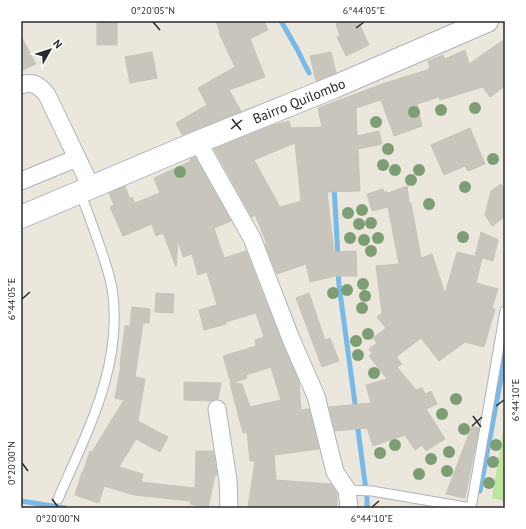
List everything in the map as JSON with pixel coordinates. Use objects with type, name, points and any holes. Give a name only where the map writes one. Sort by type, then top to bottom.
[{"type":"street","name":"Bairro Quilombo","points":[[21,217],[198,142],[334,87],[488,21]]},
{"type":"street","points":[[21,85],[31,83],[37,84],[47,95],[77,158],[85,190]]},
{"type":"street","points":[[198,142],[252,238],[291,339],[316,396],[335,472],[347,490],[348,508]]},
{"type":"street","points":[[21,181],[77,158]]},
{"type":"street","points":[[217,409],[228,480],[229,508]]},
{"type":"lane","points":[[58,499],[99,403],[107,378],[113,340],[114,314],[112,287],[85,190]]},
{"type":"lane","points":[[347,490],[372,491],[471,508],[505,311]]},
{"type":"green space","points":[[505,420],[505,501],[492,498]]},
{"type":"building","points":[[97,21],[117,21],[117,45],[97,45]]},
{"type":"building","points":[[216,21],[264,21],[268,30],[250,39],[265,77],[229,90],[241,111],[182,135],[176,123],[207,105],[198,88],[235,67],[219,33]]},
{"type":"building","points":[[346,21],[358,21],[369,45],[346,56],[337,37],[340,36],[336,24]]},
{"type":"building","points":[[21,36],[36,64],[21,71]]},
{"type":"building","points":[[505,39],[505,86],[490,97],[483,87],[440,100],[439,97],[417,104],[422,126],[394,136],[381,100],[356,108],[357,136],[379,131],[382,144],[358,149],[360,191],[327,192],[334,252],[356,251],[357,276],[335,276],[310,282],[306,264],[277,274],[255,215],[252,217],[214,149],[274,125],[289,121],[291,128],[322,127],[318,108],[385,83],[427,70],[430,67],[428,61],[443,55],[445,59],[465,50],[469,64]],"holes":[[[295,143],[301,201],[280,207],[254,160]]]},
{"type":"building","points":[[152,52],[157,78],[130,83],[125,57]]},
{"type":"building","points":[[331,52],[336,73],[316,81],[310,56]]},
{"type":"building","points":[[470,128],[485,164],[468,171],[465,166],[444,175],[431,145]]},
{"type":"building","points":[[195,157],[231,221],[214,228],[224,258],[246,251],[299,382],[301,410],[309,409],[319,449],[274,455],[276,480],[331,484],[337,494],[337,508],[248,507],[255,461],[250,461],[247,432],[243,433],[223,356],[256,346],[255,340],[264,337],[256,313],[204,330],[199,310],[217,305],[207,272],[198,275],[192,254],[183,257],[178,240],[176,267],[163,233],[156,236],[152,224],[123,236],[110,207],[114,205],[109,193],[125,186],[130,199],[132,197],[135,203],[160,193],[154,178],[191,161],[190,159]],"holes":[[[271,367],[281,400],[250,407],[242,384],[233,383],[247,378],[246,375]]]},
{"type":"building","points":[[501,184],[505,191],[505,217],[492,226],[485,215],[491,191]]},
{"type":"building","points":[[407,186],[421,258],[432,254],[445,294],[457,252],[482,258],[476,283],[498,289],[492,308],[495,309],[484,347],[465,342],[439,361],[421,338],[396,357],[402,364],[397,367],[416,390],[422,388],[425,394],[431,391],[437,404],[426,409],[445,439],[426,451],[422,445],[415,450],[405,435],[373,446],[367,428],[335,431],[329,407],[371,403],[366,385],[387,379],[369,356],[372,353],[369,349],[377,343],[373,338],[386,328],[377,317],[382,313],[376,266],[399,264],[388,207],[372,211],[367,194],[383,189],[384,194],[385,191],[388,193]]},
{"type":"building","points":[[481,232],[498,240],[493,261],[475,256]]},
{"type":"building","points":[[156,293],[174,294],[173,313],[155,312]]},
{"type":"building","points":[[309,293],[325,340],[330,338],[339,361],[322,367],[296,298]]},
{"type":"building","points":[[132,307],[150,309],[149,323],[143,323],[135,377],[145,379],[138,421],[168,437],[160,452],[136,439],[119,467],[143,474],[141,482],[195,488],[196,451],[213,451],[217,475],[215,475],[208,508],[190,504],[191,501],[134,495],[104,486],[99,503],[75,495],[90,451],[92,452],[124,400],[115,398],[121,365],[125,326],[130,326]]},
{"type":"building","points":[[184,382],[221,383],[218,399],[211,401],[184,400]]},
{"type":"building","points":[[472,426],[479,428],[465,498],[446,494]]},
{"type":"waterway","points":[[281,21],[309,73]]},
{"type":"waterway","points":[[334,186],[338,258]]},
{"type":"waterway","points":[[338,270],[356,411]]},
{"type":"waterway","points":[[480,491],[505,357]]},
{"type":"waterway","points":[[357,422],[367,508]]},
{"type":"waterway","points":[[21,501],[65,508]]}]
